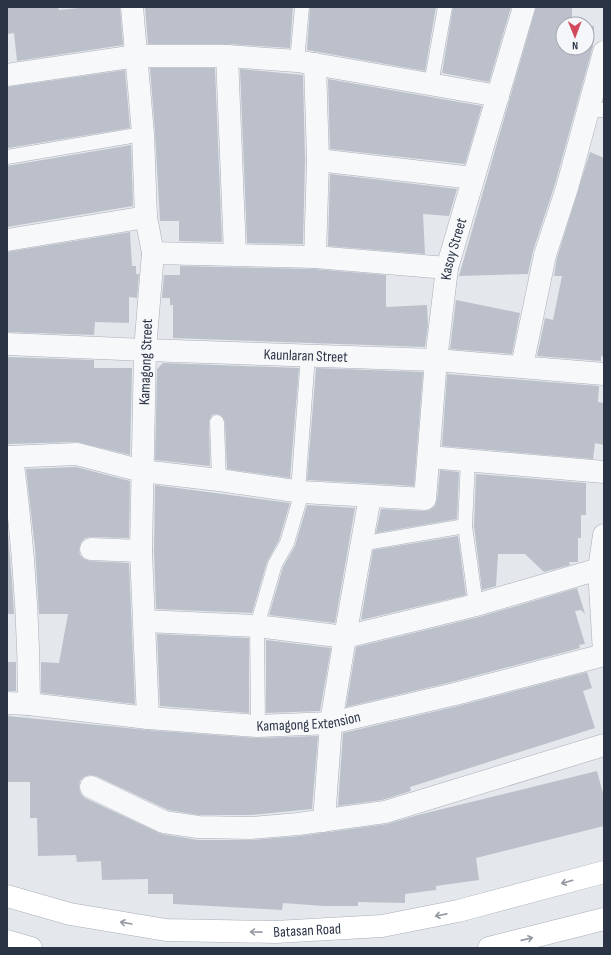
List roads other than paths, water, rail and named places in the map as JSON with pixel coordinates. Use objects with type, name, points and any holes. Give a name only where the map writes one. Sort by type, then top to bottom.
[{"type":"main road","name":"Batasan Road","points":[[7,896],[70,914],[166,930],[275,932],[382,926],[458,911],[604,872]]},
{"type":"main road","points":[[489,948],[604,919]]},
{"type":"main road","points":[[7,941],[31,948]]},
{"type":"street","name":"Kamagong Street","points":[[132,7],[143,134],[146,217],[153,253],[145,350],[141,551],[148,718]]},
{"type":"street","name":"Kasoy Street","points":[[370,497],[426,499],[436,360],[447,268],[524,7]]},
{"type":"street","points":[[522,366],[545,255],[567,188],[597,110],[604,52]]},
{"type":"street","points":[[7,74],[136,56],[227,56],[306,63],[498,96]]},
{"type":"street","points":[[227,56],[235,254]]},
{"type":"street","points":[[306,63],[318,160],[316,257]]},
{"type":"street","points":[[318,160],[473,178]]},
{"type":"street","points":[[7,240],[146,217]]},
{"type":"street","points":[[153,253],[316,257],[447,268]]},
{"type":"street","name":"Kaunlaran Street","points":[[7,344],[436,360],[604,374]]},
{"type":"street","points":[[29,704],[29,631],[22,527],[10,457],[77,454],[142,471],[219,480],[300,492],[370,497],[360,544],[344,637],[332,723],[324,821]]},
{"type":"street","points":[[429,457],[604,472]]},
{"type":"street","points":[[604,535],[599,569],[604,654]]},
{"type":"street","points":[[91,549],[141,551]]},
{"type":"street","points":[[145,621],[257,626],[344,637],[476,605],[599,569]]},
{"type":"street","name":"Kamagong Extension","points":[[7,703],[29,704],[148,718],[258,726],[332,723],[455,694],[604,654]]},
{"type":"street","points":[[91,787],[164,822],[198,827],[251,828],[324,821],[385,812],[604,745]]},
{"type":"lane","points":[[302,7],[306,63]]},
{"type":"lane","points":[[431,84],[445,7]]},
{"type":"lane","points":[[7,157],[143,134]]},
{"type":"lane","points":[[258,726],[257,626],[275,564],[287,543],[300,492],[308,355]]},
{"type":"lane","points":[[217,422],[219,480]]},
{"type":"lane","points":[[468,460],[465,526],[476,605]]},
{"type":"lane","points":[[360,544],[465,526]]}]
